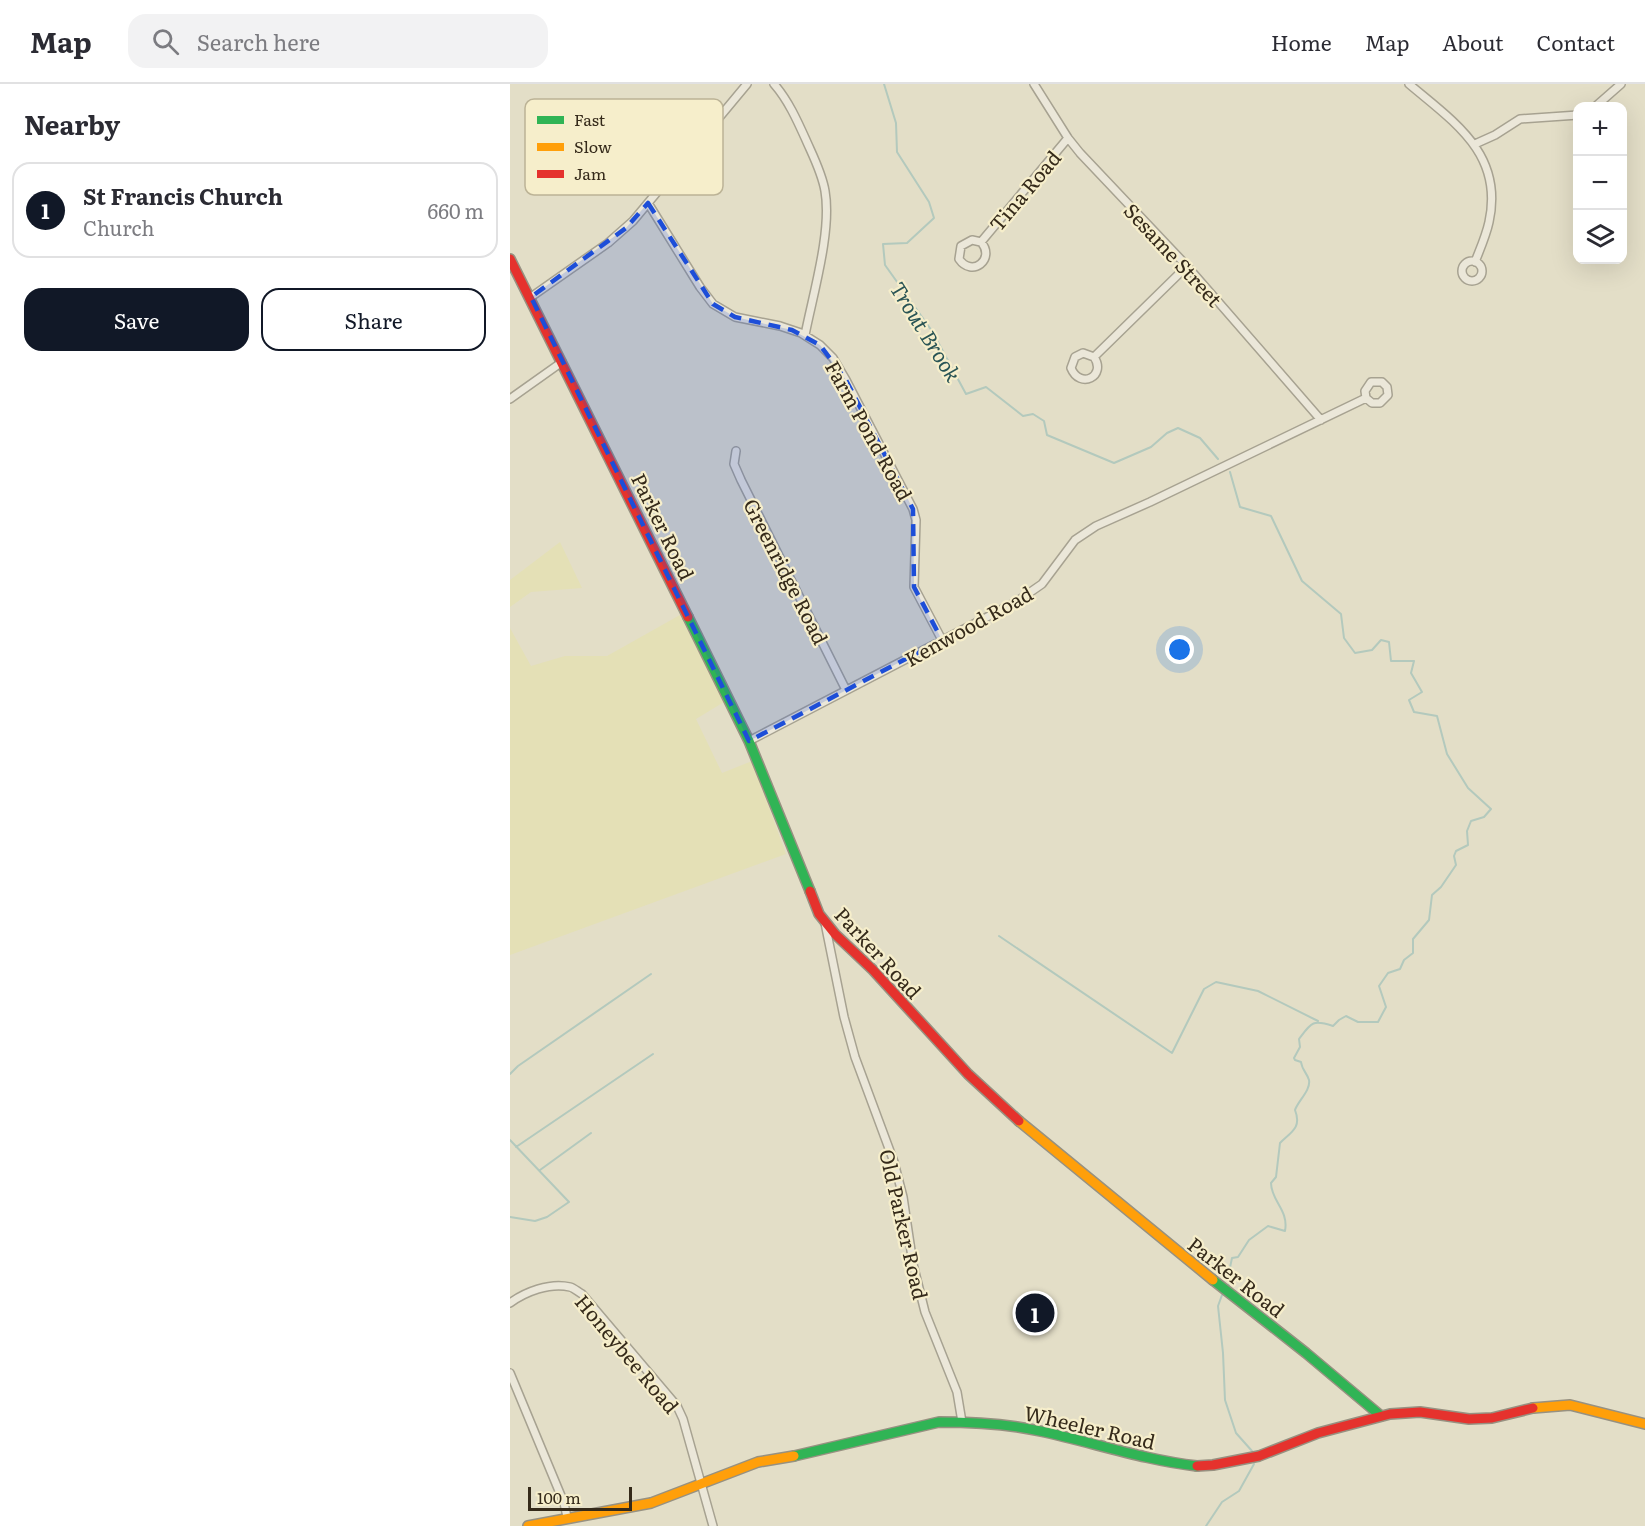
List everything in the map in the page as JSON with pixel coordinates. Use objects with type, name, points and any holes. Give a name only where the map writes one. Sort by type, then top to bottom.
[{"type":"street","points":[[723,113],[747,84]]},
{"type":"street","points":[[774,84],[786,100],[820,172],[826,202],[824,238],[805,335]]},
{"type":"street","name":"Sesame Street","points":[[1034,84],[1068,138],[1187,266],[1321,420]]},
{"type":"street","points":[[1409,84],[1447,115],[1475,144],[1486,168],[1491,197],[1489,222],[1475,262]]},
{"type":"street","points":[[1601,102],[1621,84]]},
{"type":"street","points":[[1475,144],[1495,135],[1520,119],[1573,115]]},
{"type":"street","name":"Tina Road","points":[[981,243],[1068,138]]},
{"type":"street","points":[[531,297],[626,228],[655,195]]},
{"type":"street","name":"Farm Pond Road","points":[[648,203],[713,304],[735,317],[780,326],[805,335],[820,345],[838,365],[913,509],[916,520],[914,588],[942,640]]},
{"type":"street","name":"Tina Road","points":[[972,240],[981,243],[986,250],[982,263],[974,267],[962,263],[958,254],[961,246],[972,240]]},
{"type":"street","name":"Parker Road","points":[[510,259],[531,297],[749,741],[819,914],[824,921],[873,970],[968,1074],[1008,1112],[1381,1416]]},
{"type":"street","points":[[1095,357],[1187,266]]},
{"type":"street","points":[[1087,353],[1095,357],[1098,365],[1096,374],[1092,378],[1083,380],[1075,376],[1071,368],[1075,357],[1087,353]]},
{"type":"street","points":[[510,399],[562,362]]},
{"type":"street","name":"Kenwood Road","points":[[749,741],[1016,602],[1042,584],[1075,540],[1095,526],[1366,398]]},
{"type":"street","name":"Greenridge Road","points":[[736,451],[734,464],[741,480],[846,690]]},
{"type":"street","name":"Old Parker Road","points":[[824,921],[844,1017],[855,1057],[894,1162],[903,1197],[913,1264],[925,1312],[957,1392],[962,1422]]},
{"type":"street","name":"Honeybee Road","points":[[510,1303],[530,1292],[553,1286],[571,1287],[582,1294],[677,1406],[683,1419],[713,1526]]},
{"type":"street","points":[[510,1373],[564,1503],[567,1517]]},
{"type":"street","name":"Wheeler Road","points":[[528,1526],[651,1503],[758,1462],[815,1452],[939,1422],[962,1422],[1037,1430],[1154,1459],[1196,1466],[1259,1456],[1318,1434],[1381,1416],[1420,1412],[1469,1419],[1492,1418],[1543,1406],[1570,1405],[1645,1424]]},
{"type":"highlighted area","points":[[648,203],[713,304],[735,317],[792,330],[820,345],[846,380],[913,509],[914,587],[942,640],[749,741],[531,297],[626,228]]},
{"type":"shaded area","points":[[560,542],[582,588],[531,592],[510,607],[510,580]]},
{"type":"shaded area","points":[[680,615],[724,702],[696,719],[722,773],[752,761],[786,854],[510,955],[510,628],[531,666],[565,656],[607,656]]},
{"type":"waterway","name":"Trout Brook","points":[[884,84],[896,123],[897,152],[929,202],[934,218],[907,243],[883,244],[885,265],[932,331],[966,394],[986,387],[1023,416],[1033,414],[1044,421],[1047,435],[1114,463],[1151,447],[1167,433],[1178,428],[1200,438],[1218,459]]},
{"type":"waterway","name":"Trout Brook","points":[[1229,1286],[1228,1277],[1232,1258],[1238,1257],[1249,1240],[1268,1226],[1285,1231],[1284,1217],[1271,1183],[1276,1177],[1280,1143],[1296,1125],[1295,1110],[1309,1084],[1301,1062],[1294,1058],[1300,1047],[1299,1039],[1313,1024],[1333,1026],[1346,1016],[1358,1022],[1378,1022],[1386,1007],[1379,986],[1388,973],[1400,969],[1404,960],[1413,953],[1413,939],[1429,920],[1432,895],[1441,887],[1456,865],[1454,856],[1456,851],[1468,845],[1467,831],[1471,821],[1484,817],[1491,809],[1468,788],[1447,754],[1437,716],[1414,712],[1409,700],[1422,692],[1411,673],[1414,661],[1391,661],[1389,642],[1381,640],[1372,650],[1355,653],[1344,638],[1341,614],[1302,581],[1271,516],[1240,507],[1230,472]]},
{"type":"waterway","points":[[999,936],[1172,1053],[1204,989],[1216,982],[1258,991],[1318,1021]]},
{"type":"waterway","points":[[510,1074],[518,1066],[651,974]]},
{"type":"waterway","points":[[516,1147],[653,1054]]},
{"type":"waterway","points":[[540,1170],[591,1133]]},
{"type":"waterway","points":[[510,1140],[569,1202],[547,1217],[535,1221],[510,1217]]},
{"type":"waterway","name":"Trout Brook","points":[[1222,1295],[1218,1306],[1225,1400],[1236,1433],[1252,1451]]},
{"type":"waterway","name":"Trout Brook","points":[[1206,1526],[1222,1502],[1239,1491],[1254,1464]]},
{"type":"traffic: fast","points":[[688,617],[749,741],[810,891]]},
{"type":"traffic: fast","points":[[1213,1280],[1381,1416]]},
{"type":"traffic: fast","points":[[794,1456],[939,1422],[952,1422],[1028,1429],[1157,1460],[1197,1466]]},
{"type":"traffic: slow","points":[[1019,1121],[1213,1280]]},
{"type":"traffic: slow","points":[[1533,1408],[1570,1405],[1645,1424]]},
{"type":"traffic: slow","points":[[528,1526],[651,1503],[758,1462],[794,1456]]},
{"type":"traffic: jam","points":[[510,259],[688,617]]},
{"type":"traffic: jam","points":[[810,891],[819,914],[835,934],[873,970],[968,1074],[1019,1121]]},
{"type":"traffic: jam","points":[[1197,1466],[1259,1456],[1318,1433],[1390,1414],[1420,1412],[1469,1419],[1492,1418],[1533,1408]]},
{"type":"place","name":"St Francis Church","points":[[1035,1313]]}]
